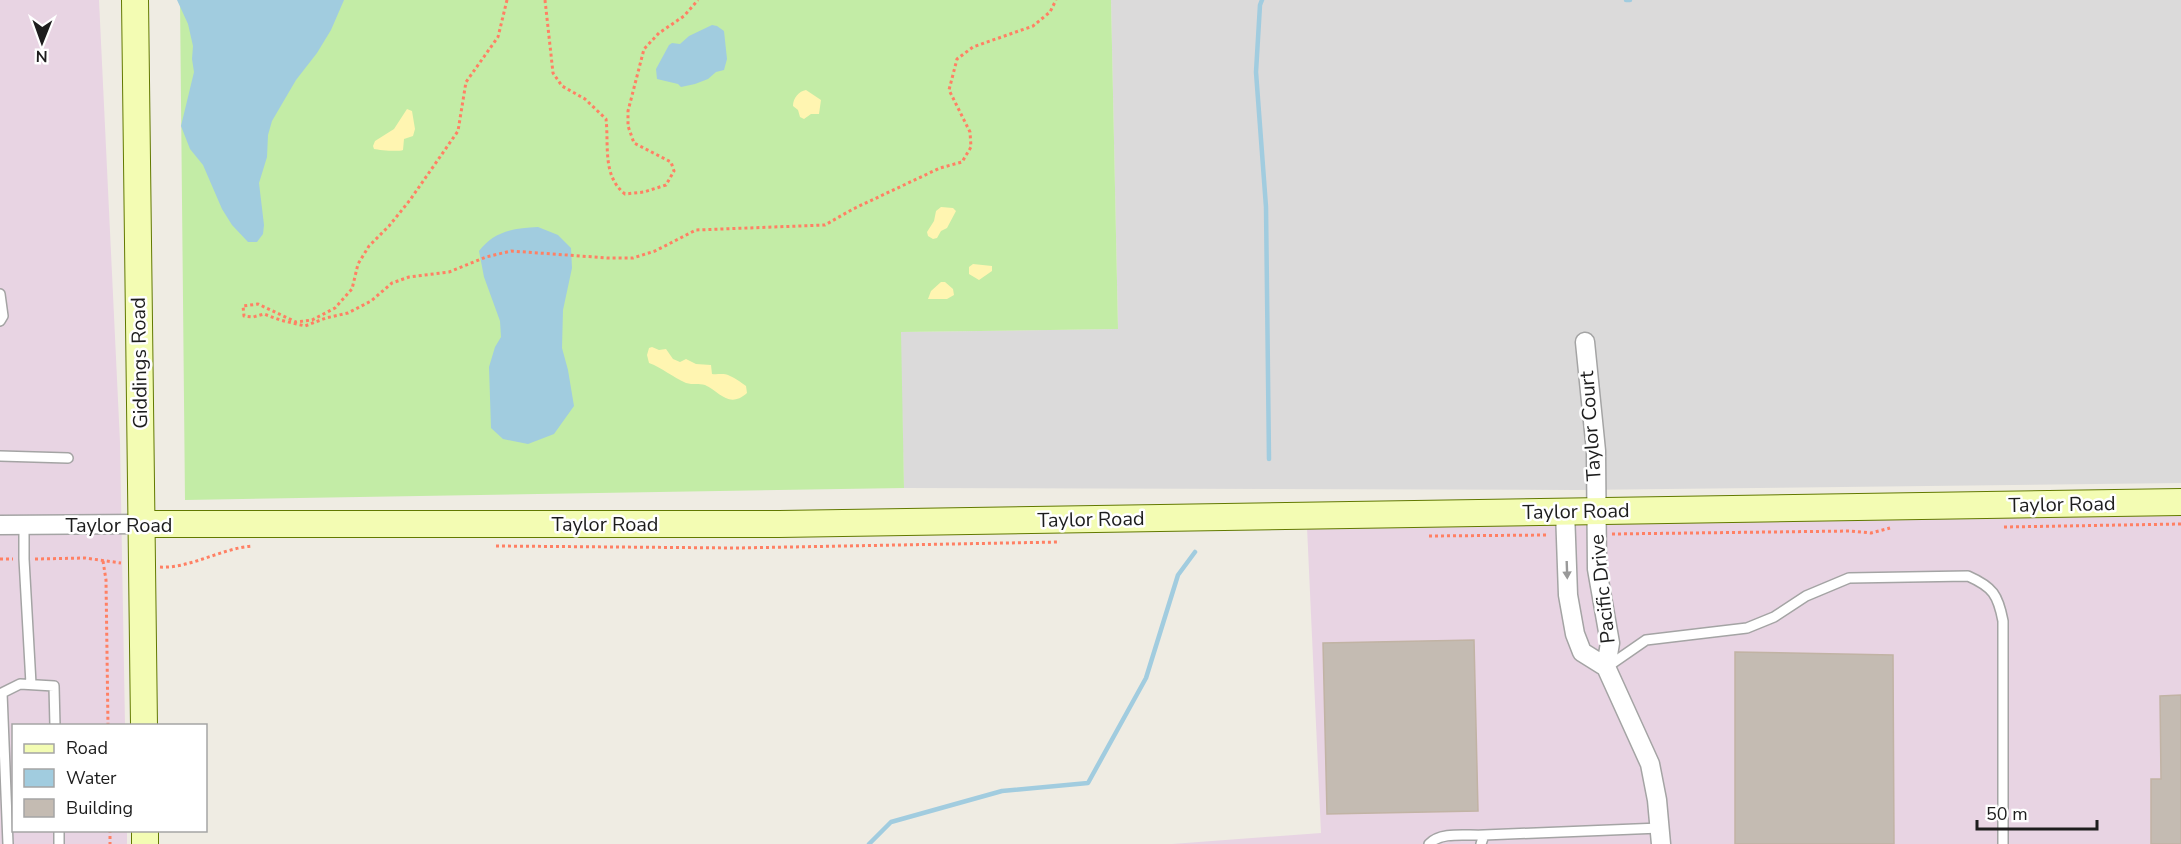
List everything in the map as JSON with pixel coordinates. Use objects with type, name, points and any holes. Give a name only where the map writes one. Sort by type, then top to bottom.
[{"type":"street","name":"Giddings Road","points":[[135,0],[144,724]]},
{"type":"street","name":"Taylor Court","points":[[1585,342],[1596,451],[1595,511]]},
{"type":"street","name":"Taylor Road","points":[[0,525],[747,524],[2181,502]]},
{"type":"street","name":"Pacific Drive","points":[[1565,511],[1568,595],[1575,634],[1582,652],[1606,667],[1650,764],[1658,800],[1660,836]]},
{"type":"street","name":"Pacific Drive","points":[[1595,511],[1597,568],[1610,643],[1606,667]]},
{"type":"lane","points":[[0,294],[3,316],[0,321]]},
{"type":"lane","points":[[0,456],[68,458]]},
{"type":"lane","points":[[24,525],[32,684]]},
{"type":"lane","points":[[1606,667],[1646,640],[1747,628],[1774,617],[1806,596],[1849,578],[1968,576],[1986,584],[1999,601],[2003,621],[2003,844]]},
{"type":"lane","points":[[8,844],[1,693],[20,684],[54,686],[55,724]]},
{"type":"lane","points":[[1429,844],[1434,838],[1447,836],[1483,840],[1660,836]]},
{"type":"path","points":[[507,0],[498,37],[466,82],[458,131],[410,200],[369,246],[358,264],[352,289],[335,308],[312,321],[296,322],[258,304],[243,306],[244,316],[253,317],[264,314],[305,326],[348,313],[371,301],[392,283],[409,277],[449,272],[486,257],[511,251],[633,258],[655,251],[696,230],[825,225],[853,209],[940,168],[962,162],[971,147],[970,132],[949,90],[957,59],[973,47],[1033,26],[1050,12],[1056,0]]},
{"type":"path","points":[[545,0],[553,73],[562,86],[585,99],[606,119],[610,174],[616,188],[625,194],[644,192],[666,185],[674,171],[671,162],[634,143],[628,126],[628,111],[644,49],[658,33],[684,16],[698,0]]},
{"type":"path","points":[[1998,526],[2017,528],[2181,524]]},
{"type":"path","points":[[1619,534],[1850,531],[1871,533],[1892,528]]},
{"type":"path","points":[[0,558],[85,558],[111,562]]},
{"type":"path","points":[[103,561],[106,580],[108,724]]},
{"type":"shaded area","points":[[0,0],[99,0],[120,442],[125,724],[12,724],[12,832],[127,832],[127,844],[0,844]]},
{"type":"shaded area","points":[[1111,0],[2181,0],[2181,483],[1576,490],[904,488],[900,332],[1118,329]]},
{"type":"shaded area","points":[[2181,515],[2181,844],[1172,844],[1321,833],[1307,527]]},
{"type":"green space","points":[[180,0],[1111,0],[1118,329],[901,332],[904,488],[185,500]]},
{"type":"sand","points":[[806,90],[821,100],[819,114],[811,114],[804,119],[793,106],[797,95]]},
{"type":"sand","points":[[407,109],[412,111],[415,129],[413,136],[404,139],[403,150],[374,149],[375,141],[394,129]]},
{"type":"sand","points":[[941,207],[953,208],[956,211],[947,228],[933,239],[928,236],[927,232],[934,221],[936,211]]},
{"type":"sand","points":[[973,264],[992,266],[992,271],[979,280],[969,274],[969,267]]},
{"type":"sand","points":[[941,282],[945,282],[953,289],[954,295],[947,299],[928,299],[931,291]]},
{"type":"sand","points":[[649,348],[659,350],[666,349],[673,359],[680,362],[686,359],[696,364],[711,365],[712,374],[726,374],[732,377],[746,386],[747,393],[741,398],[730,399],[705,385],[681,381],[649,363],[647,355]]},
{"type":"water","points":[[177,0],[344,0],[331,30],[296,80],[272,121],[268,135],[267,157],[259,183],[264,225],[263,234],[257,242],[248,242],[232,225],[222,209],[203,165],[190,149],[181,126],[194,72],[193,46],[188,24]]},
{"type":"water","points":[[712,25],[724,31],[727,59],[724,70],[716,72],[708,79],[681,87],[678,84],[657,79],[656,69],[669,45],[680,44],[689,36]]},
{"type":"water","points":[[538,227],[558,235],[571,248],[572,268],[563,310],[562,348],[574,406],[554,434],[528,444],[503,439],[491,428],[489,367],[495,347],[501,337],[500,321],[484,277],[479,251],[491,239],[505,232]]},
{"type":"building","points":[[1474,640],[1478,811],[1327,814],[1323,643]]},
{"type":"building","points":[[1735,652],[1893,655],[1894,844],[1735,844]]},
{"type":"building","points":[[2181,695],[2181,844],[2151,844],[2151,779],[2161,779],[2160,696]]},
{"type":"waterway","points":[[1262,0],[1256,72],[1266,207],[1269,459]]},
{"type":"waterway","points":[[869,844],[891,822],[1002,791],[1088,783],[1146,678],[1178,575],[1195,552]]}]
